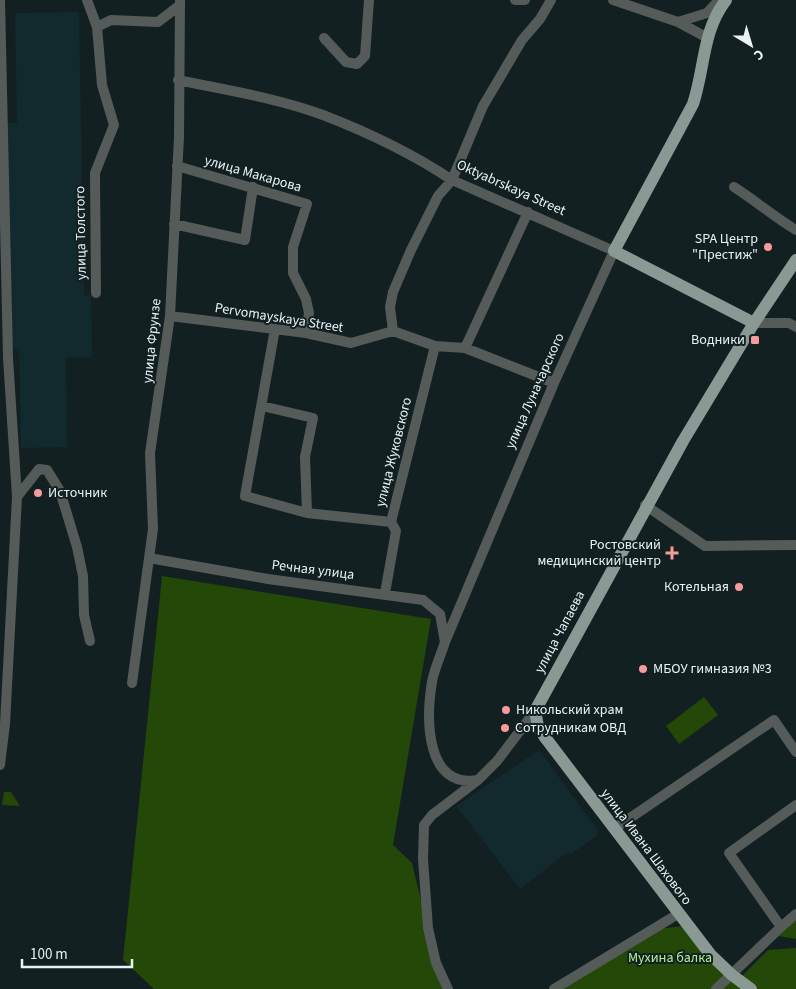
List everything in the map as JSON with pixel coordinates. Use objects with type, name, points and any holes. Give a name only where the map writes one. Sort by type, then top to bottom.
[{"type":"main road","name":"улица Луначарского","points":[[614,251],[693,104],[701,81],[706,37],[713,19],[726,0]]},
{"type":"main road","name":"Oktyabrskaya Street","points":[[614,251],[754,323]]},
{"type":"main road","name":"улица Чапаева","points":[[534,710],[645,505],[754,323],[796,260]]},
{"type":"main road","name":"улица Ивана Шахового","points":[[534,710],[544,736],[678,914],[710,954],[732,975],[751,989]]},
{"type":"street","points":[[0,0],[8,358],[17,497],[6,714],[0,765]]},
{"type":"street","name":"улица Толстого","points":[[87,0],[97,27],[102,85],[114,125],[94,173],[96,293]]},
{"type":"street","points":[[324,38],[346,62],[357,64],[365,56],[369,0]]},
{"type":"street","points":[[514,0],[524,0]]},
{"type":"street","points":[[551,0],[540,19],[522,40],[483,106],[452,180],[438,196],[410,250],[390,307],[393,331],[435,346],[465,348],[554,383]]},
{"type":"street","points":[[613,0],[678,22],[706,37]]},
{"type":"street","points":[[678,22],[707,13],[719,0]]},
{"type":"street","points":[[97,27],[111,20],[158,22],[180,2]]},
{"type":"street","name":"улица Фрунзе","points":[[132,683],[153,529],[150,453],[170,316],[179,138],[180,2]]},
{"type":"street","name":"Oktyabrskaya Street","points":[[178,80],[251,95],[322,115],[434,168],[452,180],[614,251]]},
{"type":"street","name":"улица Макарова","points":[[177,166],[307,204],[293,247],[293,273],[306,298],[309,313],[306,333]]},
{"type":"street","points":[[174,224],[245,240],[253,187]]},
{"type":"street","points":[[734,187],[752,198],[763,210],[796,230]]},
{"type":"street","points":[[465,348],[528,212]]},
{"type":"street","name":"улица Луначарского","points":[[478,780],[466,782],[444,772],[432,751],[430,701],[432,681],[445,642],[554,383],[614,251]]},
{"type":"street","name":"Pervomayskaya Street","points":[[170,316],[275,328],[351,343],[393,331]]},
{"type":"street","name":"Oktyabrskaya Street","points":[[754,323],[789,323],[796,327]]},
{"type":"street","points":[[275,328],[246,496],[307,513],[391,522]]},
{"type":"street","name":"улица Жуковского","points":[[385,593],[396,531],[391,522],[435,346]]},
{"type":"street","points":[[262,406],[313,418],[305,457],[308,486],[307,513]]},
{"type":"street","points":[[17,497],[39,469],[47,470],[60,490],[83,576],[84,615],[90,642]]},
{"type":"street","points":[[645,505],[705,546],[796,545]]},
{"type":"street","name":"Речная улица","points":[[149,558],[268,578],[385,593],[423,600],[440,614],[445,642]]},
{"type":"street","name":"улица Чапаева","points":[[448,989],[436,963],[428,928],[423,859],[424,825],[445,804],[478,780],[510,744],[534,710]]},
{"type":"street","points":[[614,829],[774,720],[796,752]]},
{"type":"street","points":[[782,927],[729,852],[796,805]]},
{"type":"street","points":[[554,989],[678,914]]},
{"type":"street","points":[[716,989],[796,914]]},
{"type":"shaded area","points":[[79,12],[84,295],[91,296],[92,357],[66,358],[67,447],[21,448],[19,349],[12,349],[5,123],[17,123],[15,13]]},
{"type":"shaded area","points":[[539,750],[598,830],[597,836],[571,854],[568,852],[520,889],[456,806]]},
{"type":"green space","points":[[162,576],[431,619],[393,845],[412,863],[436,963],[447,989],[154,989],[123,960]]},
{"type":"green space","points":[[704,697],[718,715],[679,744],[666,726]]},
{"type":"green space","points":[[4,792],[11,792],[20,806],[2,805]]},
{"type":"green space","points":[[796,919],[796,939],[778,936]]},
{"type":"green space","name":"Мухина балка","points":[[683,926],[736,982],[768,950],[796,948],[796,989],[563,989],[658,929]]},
{"type":"place","name":"SPA Центр \"Престиж\"","points":[[768,247]]},
{"type":"place","name":"Водники","points":[[755,340]]},
{"type":"place","name":"Источник","points":[[38,493]]},
{"type":"place","name":"Ростовский медицинский центр","points":[[672,553]]},
{"type":"place","name":"Котельная","points":[[739,587]]},
{"type":"place","name":"МБОУ гимназия №3","points":[[643,669]]},
{"type":"place","name":"Никольский храм","points":[[506,710]]},
{"type":"place","name":"Сотрудникам ОВД","points":[[505,728]]}]
